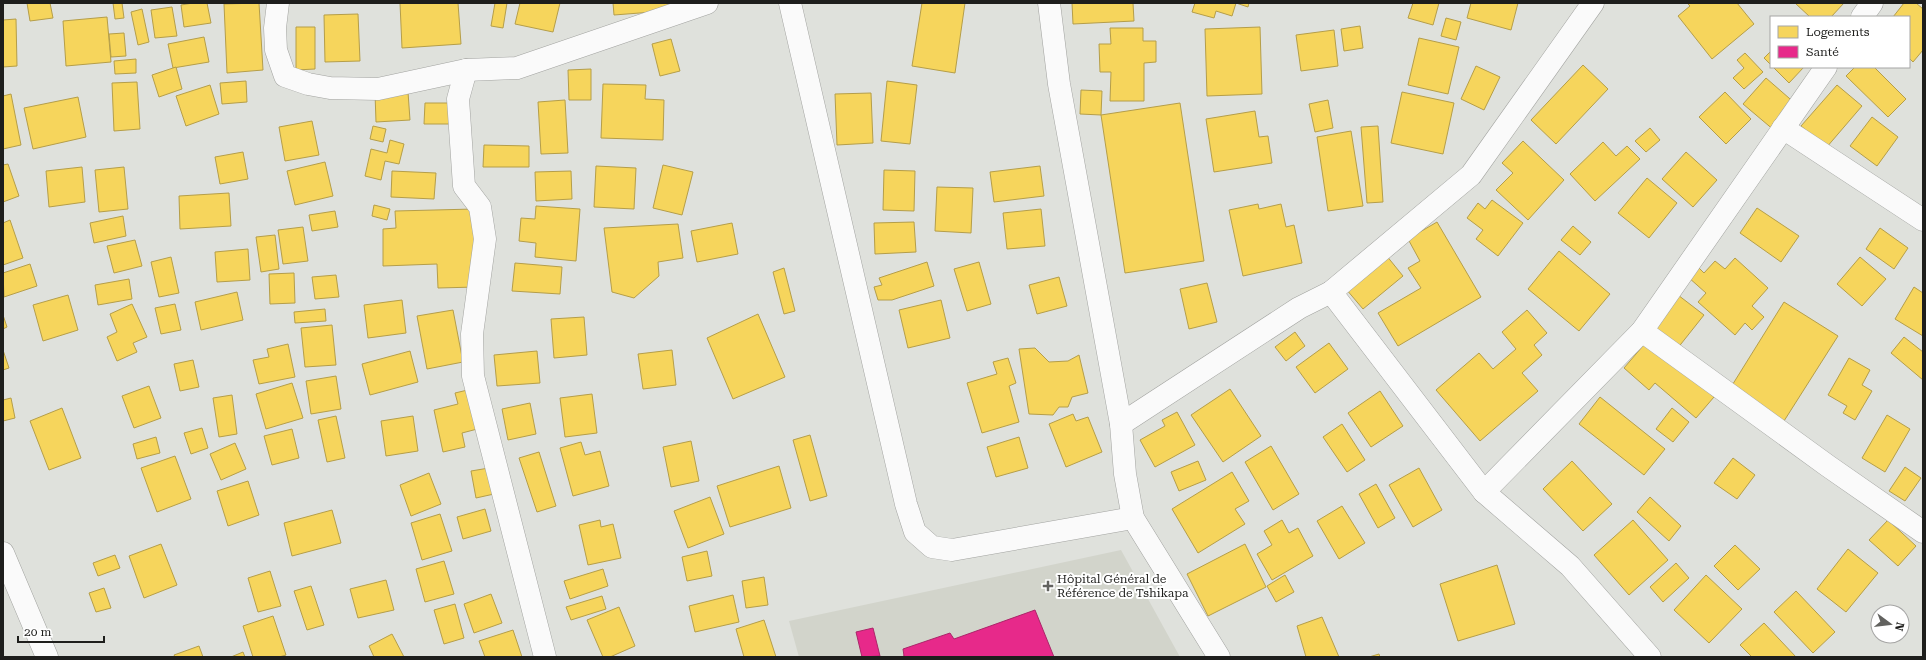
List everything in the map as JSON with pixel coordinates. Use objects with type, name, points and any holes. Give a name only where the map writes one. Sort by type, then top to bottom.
[{"type":"main road","points":[[278,3],[275,28],[276,50],[286,76],[308,84],[330,88],[378,89],[466,70],[517,68],[707,3]]},
{"type":"main road","points":[[790,3],[906,504],[915,532],[932,547],[952,550],[1133,518]]},
{"type":"main road","points":[[1049,3],[1059,84],[1121,424],[1125,474],[1133,518],[1219,657]]},
{"type":"main road","points":[[1121,424],[1299,308],[1331,292],[1471,175],[1593,3]]},
{"type":"main road","points":[[1863,16],[1872,3]]},
{"type":"main road","points":[[1484,492],[1642,331],[1825,68]]},
{"type":"main road","points":[[466,70],[458,98],[464,186],[480,207],[485,239],[472,334],[473,376],[545,657]]},
{"type":"main road","points":[[1783,128],[1923,220]]},
{"type":"main road","points":[[1331,292],[1484,492],[1570,566],[1650,657]]},
{"type":"main road","points":[[1642,331],[1828,466],[1923,532]]},
{"type":"main road","points":[[3,553],[47,657]]},
{"type":"shaded area","name":"Hôpital Général de Référence de Tshikapa","points":[[1121,550],[1180,657],[799,657],[789,621]]},
{"type":"building: Logements","points":[[27,3],[50,3],[53,18],[30,21]]},
{"type":"building: Logements","points":[[113,3],[122,3],[124,18],[115,19]]},
{"type":"building: Logements","points":[[207,3],[211,23],[184,27],[181,5]]},
{"type":"building: Logements","points":[[259,3],[263,70],[227,73],[224,4]]},
{"type":"building: Logements","points":[[400,3],[458,3],[461,44],[402,48]]},
{"type":"building: Logements","points":[[495,3],[507,3],[503,28],[491,26]]},
{"type":"building: Logements","points":[[520,3],[560,3],[553,32],[515,24]]},
{"type":"building: Logements","points":[[613,3],[677,3],[678,10],[614,15]]},
{"type":"building: Logements","points":[[922,3],[965,3],[955,73],[912,66]]},
{"type":"building: Logements","points":[[1072,3],[1133,3],[1134,21],[1073,24]]},
{"type":"building: Logements","points":[[1195,3],[1236,3],[1232,16],[1216,11],[1214,18],[1192,12]]},
{"type":"building: Logements","points":[[1236,3],[1249,3],[1248,7]]},
{"type":"building: Logements","points":[[1413,3],[1439,3],[1433,25],[1408,18]]},
{"type":"building: Logements","points":[[1471,3],[1518,3],[1511,30],[1467,18]]},
{"type":"building: Logements","points":[[1687,3],[1737,3],[1754,24],[1712,59],[1678,16],[1690,6]]},
{"type":"building: Logements","points":[[1795,3],[1844,3],[1832,16],[1809,16]]},
{"type":"building: Logements","points":[[1904,3],[1916,3],[1923,9],[1923,50],[1913,62],[1910,59],[1910,16],[1894,16]]},
{"type":"building: Logements","points":[[172,7],[177,36],[155,38],[151,10]]},
{"type":"building: Logements","points":[[142,9],[149,42],[138,45],[131,12]]},
{"type":"building: Logements","points":[[358,14],[360,61],[325,62],[324,15]]},
{"type":"building: Logements","points":[[107,17],[111,62],[66,66],[63,21]]},
{"type":"building: Logements","points":[[1446,18],[1461,22],[1456,40],[1441,36]]},
{"type":"building: Logements","points":[[16,19],[17,66],[3,67],[3,20]]},
{"type":"building: Logements","points":[[1360,26],[1363,48],[1344,51],[1341,29]]},
{"type":"building: Logements","points":[[296,27],[315,27],[315,69],[296,70]]},
{"type":"building: Logements","points":[[1260,27],[1262,94],[1207,96],[1205,29]]},
{"type":"building: Logements","points":[[1110,28],[1143,28],[1143,41],[1156,41],[1156,62],[1144,63],[1144,101],[1110,101],[1111,72],[1100,72],[1099,44],[1111,44]]},
{"type":"building: Logements","points":[[1334,30],[1338,66],[1301,71],[1296,35]]},
{"type":"building: Logements","points":[[124,33],[126,56],[111,57],[109,34]]},
{"type":"building: Logements","points":[[204,37],[209,62],[173,68],[168,44]]},
{"type":"building: Logements","points":[[1419,38],[1459,47],[1448,94],[1408,85]]},
{"type":"building: Logements","points":[[671,39],[680,71],[660,76],[652,44]]},
{"type":"building: Logements","points":[[1770,52],[1770,64],[1764,58]]},
{"type":"building: Logements","points":[[1745,53],[1763,72],[1744,89],[1733,78],[1744,68],[1737,60]]},
{"type":"building: Logements","points":[[136,59],[136,73],[115,74],[114,61]]},
{"type":"building: Logements","points":[[1583,65],[1608,89],[1556,144],[1531,120]]},
{"type":"building: Logements","points":[[1476,66],[1500,77],[1484,110],[1461,99]]},
{"type":"building: Logements","points":[[176,67],[182,89],[159,97],[152,75]]},
{"type":"building: Logements","points":[[1774,68],[1803,68],[1789,83]]},
{"type":"building: Logements","points":[[1854,68],[1875,68],[1906,99],[1888,117],[1846,76]]},
{"type":"building: Logements","points":[[591,69],[591,100],[569,100],[568,70]]},
{"type":"building: Logements","points":[[1766,78],[1797,105],[1775,131],[1743,104]]},
{"type":"building: Logements","points":[[246,81],[247,102],[222,104],[220,83]]},
{"type":"building: Logements","points":[[887,81],[917,85],[910,144],[881,141]]},
{"type":"building: Logements","points":[[137,82],[140,129],[114,131],[112,83]]},
{"type":"building: Logements","points":[[603,84],[646,85],[645,99],[664,100],[663,140],[601,138]]},
{"type":"building: Logements","points":[[210,85],[219,114],[186,126],[176,96]]},
{"type":"building: Logements","points":[[1837,85],[1862,106],[1826,148],[1801,126]]},
{"type":"building: Logements","points":[[1081,90],[1102,91],[1101,115],[1080,114]]},
{"type":"building: Logements","points":[[408,92],[410,120],[376,122],[375,93]]},
{"type":"building: Logements","points":[[1402,92],[1454,103],[1443,154],[1391,143]]},
{"type":"building: Logements","points":[[1725,92],[1751,119],[1726,144],[1699,117]]},
{"type":"building: Logements","points":[[871,93],[873,143],[837,145],[835,94]]},
{"type":"building: Logements","points":[[11,94],[21,145],[3,149],[3,96]]},
{"type":"building: Logements","points":[[78,97],[86,137],[33,149],[24,108]]},
{"type":"building: Logements","points":[[565,100],[568,153],[541,154],[538,102]]},
{"type":"building: Logements","points":[[1328,100],[1333,128],[1315,132],[1309,104]]},
{"type":"building: Logements","points":[[425,103],[449,103],[449,124],[424,124]]},
{"type":"building: Logements","points":[[1180,103],[1204,261],[1125,273],[1101,115]]},
{"type":"building: Logements","points":[[1255,111],[1259,137],[1268,136],[1272,163],[1214,172],[1206,119]]},
{"type":"building: Logements","points":[[1872,117],[1898,137],[1877,166],[1850,146]]},
{"type":"building: Logements","points":[[312,121],[319,155],[285,161],[279,127]]},
{"type":"building: Logements","points":[[373,126],[386,129],[383,142],[370,139]]},
{"type":"building: Logements","points":[[1378,126],[1383,202],[1367,203],[1361,127]]},
{"type":"building: Logements","points":[[1650,128],[1660,140],[1646,152],[1635,141]]},
{"type":"building: Logements","points":[[1351,131],[1363,206],[1328,211],[1317,137]]},
{"type":"building: Logements","points":[[390,140],[404,144],[399,164],[385,161],[381,180],[365,176],[371,149],[387,153]]},
{"type":"building: Logements","points":[[1523,141],[1564,180],[1528,220],[1496,190],[1513,173],[1502,163]]},
{"type":"building: Logements","points":[[1603,142],[1616,156],[1627,146],[1640,159],[1595,201],[1570,174]]},
{"type":"building: Logements","points":[[484,145],[529,146],[529,167],[483,167]]},
{"type":"building: Logements","points":[[243,152],[248,179],[220,184],[215,157]]},
{"type":"building: Logements","points":[[1686,152],[1717,180],[1693,207],[1662,179]]},
{"type":"building: Logements","points":[[325,162],[333,196],[295,205],[287,171]]},
{"type":"building: Logements","points":[[8,164],[19,196],[3,202],[3,165]]},
{"type":"building: Logements","points":[[663,165],[693,172],[682,215],[653,208]]},
{"type":"building: Logements","points":[[596,166],[636,168],[634,209],[594,207]]},
{"type":"building: Logements","points":[[1040,166],[1044,196],[994,202],[990,172]]},
{"type":"building: Logements","points":[[82,167],[85,202],[49,207],[46,171]]},
{"type":"building: Logements","points":[[124,167],[128,209],[99,212],[95,170]]},
{"type":"building: Logements","points":[[884,170],[915,171],[914,211],[883,210]]},
{"type":"building: Logements","points":[[392,171],[436,173],[434,199],[391,197]]},
{"type":"building: Logements","points":[[571,171],[572,199],[536,201],[535,172]]},
{"type":"building: Logements","points":[[1647,178],[1677,203],[1649,238],[1618,213]]},
{"type":"building: Logements","points":[[937,187],[973,188],[971,233],[935,231]]},
{"type":"building: Logements","points":[[229,193],[231,226],[180,229],[179,196]]},
{"type":"building: Logements","points":[[1492,200],[1523,223],[1498,256],[1476,239],[1483,230],[1467,218],[1478,203],[1485,209]]},
{"type":"building: Logements","points":[[1258,204],[1259,209],[1281,204],[1286,227],[1294,225],[1302,263],[1243,276],[1229,210]]},
{"type":"building: Logements","points":[[374,205],[390,209],[387,220],[372,216]]},
{"type":"building: Logements","points":[[536,206],[580,209],[576,261],[535,257],[536,243],[519,241],[521,218],[535,219]]},
{"type":"building: Logements","points":[[1757,208],[1799,236],[1781,262],[1740,233]]},
{"type":"building: Logements","points":[[474,209],[476,287],[438,288],[437,264],[383,266],[383,229],[396,228],[395,211]]},
{"type":"building: Logements","points":[[1041,209],[1045,246],[1007,249],[1003,213]]},
{"type":"building: Logements","points":[[335,211],[338,227],[312,231],[309,215]]},
{"type":"building: Logements","points":[[123,216],[126,236],[94,243],[90,223]]},
{"type":"building: Logements","points":[[10,220],[23,258],[3,265],[3,223]]},
{"type":"building: Logements","points":[[914,222],[916,252],[875,254],[874,223]]},
{"type":"building: Logements","points":[[1437,222],[1481,297],[1398,346],[1378,313],[1421,288],[1408,268],[1420,261],[1408,239]]},
{"type":"building: Logements","points":[[732,223],[738,254],[697,262],[691,231]]},
{"type":"building: Logements","points":[[678,224],[683,258],[658,262],[659,276],[634,298],[612,292],[604,228]]},
{"type":"building: Logements","points":[[1573,226],[1591,242],[1580,255],[1561,240]]},
{"type":"building: Logements","points":[[303,227],[308,261],[283,264],[278,230]]},
{"type":"building: Logements","points":[[1880,228],[1908,248],[1894,269],[1866,249]]},
{"type":"building: Logements","points":[[275,235],[279,269],[261,272],[256,237]]},
{"type":"building: Logements","points":[[135,240],[142,266],[114,273],[107,246]]},
{"type":"building: Logements","points":[[248,249],[250,280],[217,282],[215,252]]},
{"type":"building: Logements","points":[[1559,251],[1610,294],[1579,331],[1528,289]]},
{"type":"building: Logements","points":[[1386,255],[1403,276],[1363,309],[1346,289]]},
{"type":"building: Logements","points":[[171,257],[179,293],[159,297],[151,262]]},
{"type":"building: Logements","points":[[1860,257],[1886,279],[1862,306],[1837,284]]},
{"type":"building: Logements","points":[[1735,258],[1768,288],[1752,306],[1764,317],[1752,330],[1745,323],[1735,335],[1698,302],[1706,293],[1688,277],[1697,266],[1704,273],[1715,261],[1725,269]]},
{"type":"building: Logements","points":[[927,262],[934,286],[892,300],[878,300],[874,287],[882,285],[879,278]]},
{"type":"building: Logements","points":[[979,262],[991,304],[967,311],[954,269]]},
{"type":"building: Logements","points":[[515,263],[562,267],[560,294],[512,291]]},
{"type":"building: Logements","points":[[30,264],[37,286],[4,297],[3,273]]},
{"type":"building: Logements","points":[[784,268],[795,311],[784,314],[773,272]]},
{"type":"building: Logements","points":[[294,273],[295,303],[270,304],[269,274]]},
{"type":"building: Logements","points":[[336,275],[339,297],[315,299],[312,277]]},
{"type":"building: Logements","points":[[1059,277],[1067,306],[1037,314],[1029,285]]},
{"type":"building: Logements","points":[[129,279],[132,299],[98,305],[95,285]]},
{"type":"building: Logements","points":[[1207,283],[1217,322],[1189,329],[1180,289]]},
{"type":"building: Logements","points":[[1914,287],[1923,293],[1923,336],[1895,319]]},
{"type":"building: Logements","points":[[237,292],[243,320],[201,330],[195,302]]},
{"type":"building: Logements","points":[[68,295],[78,330],[43,341],[33,305]]},
{"type":"building: Logements","points":[[1678,295],[1704,315],[1677,349],[1652,329]]},
{"type":"building: Logements","points":[[402,300],[406,333],[368,338],[364,305]]},
{"type":"building: Logements","points":[[941,300],[950,338],[908,348],[899,310]]},
{"type":"building: Logements","points":[[1784,302],[1838,336],[1784,421],[1731,387]]},
{"type":"building: Logements","points":[[132,304],[147,337],[133,343],[137,352],[117,361],[107,337],[117,332],[110,314]]},
{"type":"building: Logements","points":[[175,304],[181,330],[161,334],[155,308]]},
{"type":"building: Logements","points":[[325,309],[326,321],[295,323],[294,312]]},
{"type":"building: Logements","points":[[453,310],[463,362],[427,369],[417,316]]},
{"type":"building: Logements","points":[[1527,310],[1547,333],[1534,345],[1542,355],[1522,373],[1538,391],[1480,441],[1436,390],[1479,353],[1493,369],[1516,349],[1502,332]]},
{"type":"building: Logements","points":[[758,314],[785,377],[733,399],[707,338]]},
{"type":"building: Logements","points":[[3,315],[7,327],[3,329]]},
{"type":"building: Logements","points":[[584,317],[587,355],[554,358],[551,319]]},
{"type":"building: Logements","points":[[332,325],[336,365],[305,367],[301,328]]},
{"type":"building: Logements","points":[[1295,332],[1305,346],[1286,361],[1275,347]]},
{"type":"building: Logements","points":[[1904,337],[1923,352],[1923,380],[1891,353]]},
{"type":"building: Logements","points":[[1648,340],[1714,397],[1696,418],[1655,383],[1649,390],[1624,368]]},
{"type":"building: Logements","points":[[1329,343],[1348,369],[1315,393],[1296,367]]},
{"type":"building: Logements","points":[[288,344],[295,377],[259,384],[253,360],[269,357],[267,349]]},
{"type":"building: Logements","points":[[1035,348],[1049,362],[1068,361],[1079,355],[1088,393],[1072,397],[1068,407],[1059,407],[1053,415],[1029,414],[1019,349]]},
{"type":"building: Logements","points":[[3,350],[9,368],[3,370]]},
{"type":"building: Logements","points":[[672,350],[676,385],[643,389],[638,354]]},
{"type":"building: Logements","points":[[410,351],[418,382],[370,395],[362,364]]},
{"type":"building: Logements","points":[[537,351],[540,383],[497,386],[494,355]]},
{"type":"building: Logements","points":[[1008,358],[1016,383],[1009,386],[1019,422],[982,433],[967,383],[997,374],[993,362]]},
{"type":"building: Logements","points":[[1849,358],[1870,370],[1862,385],[1872,391],[1855,420],[1843,413],[1847,406],[1828,395]]},
{"type":"building: Logements","points":[[193,360],[199,387],[180,391],[174,364]]},
{"type":"building: Logements","points":[[336,376],[341,409],[311,414],[306,381]]},
{"type":"building: Logements","points":[[292,383],[303,418],[266,429],[256,394]]},
{"type":"building: Logements","points":[[149,386],[161,418],[134,428],[122,396]]},
{"type":"building: Logements","points":[[476,388],[485,427],[462,433],[465,447],[443,452],[434,410],[458,404],[455,393]]},
{"type":"building: Logements","points":[[1230,389],[1261,436],[1223,462],[1191,415]]},
{"type":"building: Logements","points":[[1380,391],[1403,426],[1371,447],[1348,413]]},
{"type":"building: Logements","points":[[592,394],[597,433],[565,437],[560,398]]},
{"type":"building: Logements","points":[[232,395],[237,434],[219,437],[213,398]]},
{"type":"building: Logements","points":[[1600,397],[1665,449],[1644,475],[1579,424]]},
{"type":"building: Logements","points":[[11,398],[15,418],[3,421],[3,400]]},
{"type":"building: Logements","points":[[530,403],[536,434],[508,440],[502,409]]},
{"type":"building: Logements","points":[[62,408],[81,458],[49,470],[30,421]]},
{"type":"building: Logements","points":[[1672,408],[1689,422],[1673,442],[1656,429]]},
{"type":"building: Logements","points":[[1177,412],[1195,445],[1155,467],[1140,440],[1165,426],[1162,420]]},
{"type":"building: Logements","points":[[1073,414],[1076,421],[1088,417],[1102,452],[1066,467],[1049,424]]},
{"type":"building: Logements","points":[[1887,415],[1910,429],[1885,472],[1862,458]]},
{"type":"building: Logements","points":[[336,416],[345,458],[327,462],[318,420]]},
{"type":"building: Logements","points":[[413,416],[418,451],[386,456],[381,421]]},
{"type":"building: Logements","points":[[1342,424],[1365,460],[1347,472],[1323,437]]},
{"type":"building: Logements","points":[[202,428],[208,448],[191,454],[184,433]]},
{"type":"building: Logements","points":[[292,429],[299,458],[272,465],[264,436]]},
{"type":"building: Logements","points":[[810,435],[827,496],[810,501],[793,440]]},
{"type":"building: Logements","points":[[156,437],[160,453],[137,459],[133,444]]},
{"type":"building: Logements","points":[[1019,437],[1028,468],[996,477],[987,447]]},
{"type":"building: Logements","points":[[691,441],[699,481],[671,487],[663,447]]},
{"type":"building: Logements","points":[[581,442],[585,455],[600,451],[609,486],[573,496],[560,448]]},
{"type":"building: Logements","points":[[235,443],[246,469],[221,480],[210,454]]},
{"type":"building: Logements","points":[[1271,446],[1299,494],[1273,510],[1245,462]]},
{"type":"building: Logements","points":[[539,452],[556,506],[537,512],[519,458]]},
{"type":"building: Logements","points":[[175,456],[191,499],[157,512],[141,468]]},
{"type":"building: Logements","points":[[1733,458],[1755,475],[1737,499],[1714,483]]},
{"type":"building: Logements","points":[[1198,461],[1206,480],[1179,491],[1171,472]]},
{"type":"building: Logements","points":[[1572,461],[1612,504],[1583,531],[1543,489]]},
{"type":"building: Logements","points":[[779,466],[791,508],[730,527],[717,486]]},
{"type":"building: Logements","points":[[1905,467],[1921,478],[1905,501],[1889,491]]},
{"type":"building: Logements","points":[[489,468],[494,494],[476,498],[471,471]]},
{"type":"building: Logements","points":[[1419,468],[1442,510],[1413,527],[1389,485]]},
{"type":"building: Logements","points":[[1232,472],[1249,501],[1235,509],[1245,524],[1198,553],[1172,509]]},
{"type":"building: Logements","points":[[429,473],[441,504],[411,516],[400,485]]},
{"type":"building: Logements","points":[[248,481],[259,515],[228,526],[217,491]]},
{"type":"building: Logements","points":[[1376,484],[1395,518],[1378,528],[1359,494]]},
{"type":"building: Logements","points":[[710,497],[724,534],[688,548],[674,511]]},
{"type":"building: Logements","points":[[1650,497],[1681,526],[1669,541],[1637,512]]},
{"type":"building: Logements","points":[[1342,506],[1365,543],[1339,559],[1317,521]]},
{"type":"building: Logements","points":[[485,509],[491,531],[463,539],[457,517]]},
{"type":"building: Logements","points":[[332,510],[341,543],[292,556],[284,523]]},
{"type":"building: Logements","points":[[440,514],[452,551],[422,560],[411,523]]},
{"type":"building: Logements","points":[[600,520],[601,527],[613,524],[621,558],[588,565],[579,525]]},
{"type":"building: Logements","points":[[1282,520],[1289,533],[1298,528],[1313,556],[1272,580],[1257,554],[1272,545],[1264,531]]},
{"type":"building: Logements","points":[[1633,520],[1668,560],[1629,595],[1594,555]]},
{"type":"building: Logements","points":[[1888,520],[1916,546],[1898,566],[1869,540]]},
{"type":"building: Logements","points":[[161,544],[177,585],[144,598],[129,556]]},
{"type":"building: Logements","points":[[1245,544],[1266,587],[1208,616],[1187,574]]},
{"type":"building: Logements","points":[[1735,545],[1760,569],[1738,590],[1714,566]]},
{"type":"building: Logements","points":[[1848,549],[1878,573],[1846,612],[1817,589]]},
{"type":"building: Logements","points":[[707,551],[712,576],[687,581],[682,557]]},
{"type":"building: Logements","points":[[115,555],[120,568],[98,576],[93,563]]},
{"type":"building: Logements","points":[[444,561],[454,594],[425,602],[416,569]]},
{"type":"building: Logements","points":[[1676,563],[1689,578],[1663,602],[1650,587]]},
{"type":"building: Logements","points":[[1497,565],[1515,624],[1458,641],[1440,584]]},
{"type":"building: Logements","points":[[603,569],[608,586],[570,599],[564,581]]},
{"type":"building: Logements","points":[[270,571],[281,606],[258,612],[248,578]]},
{"type":"building: Logements","points":[[1285,575],[1294,592],[1276,602],[1267,586]]},
{"type":"building: Logements","points":[[1706,575],[1742,609],[1709,643],[1674,610]]},
{"type":"building: Logements","points":[[764,577],[768,605],[746,608],[742,581]]},
{"type":"building: Logements","points":[[386,580],[394,610],[358,618],[350,589]]},
{"type":"building: Logements","points":[[311,586],[324,625],[307,630],[294,591]]},
{"type":"building: Logements","points":[[104,588],[111,608],[96,612],[89,593]]},
{"type":"building: Logements","points":[[1796,591],[1835,632],[1813,653],[1774,612]]},
{"type":"building: Logements","points":[[491,594],[502,623],[474,633],[464,604]]},
{"type":"building: Logements","points":[[733,595],[739,622],[695,632],[689,606]]},
{"type":"building: Logements","points":[[602,596],[606,609],[571,620],[566,607]]},
{"type":"building: Logements","points":[[455,604],[464,638],[444,644],[434,610]]},
{"type":"building: Logements","points":[[619,607],[635,646],[610,657],[603,657],[587,620]]},
{"type":"building: Logements","points":[[273,616],[286,655],[279,657],[253,657],[243,626]]},
{"type":"building: Logements","points":[[1322,617],[1339,657],[1306,657],[1297,626]]},
{"type":"building: Logements","points":[[764,620],[776,657],[744,657],[736,629]]},
{"type":"building: Logements","points":[[1764,623],[1796,657],[1752,657],[1740,645]]},
{"type":"building: Logements","points":[[513,630],[522,657],[485,657],[479,641]]},
{"type":"building: Logements","points":[[392,634],[404,657],[374,657],[369,646]]},
{"type":"building: Logements","points":[[199,646],[203,657],[175,657],[174,655]]},
{"type":"building: Logements","points":[[243,652],[245,657],[231,657]]},
{"type":"building: Logements","points":[[1379,654],[1380,657],[1369,657]]},
{"type":"building: Santé","points":[[1035,610],[1054,657],[901,657],[904,656],[903,649],[950,633],[954,639]]},
{"type":"building: Santé","points":[[873,628],[880,656],[862,657],[856,632]]},
{"type":"place","name":"Hôpital Général de Référence de Tshikapa","points":[[1048,586]]}]
